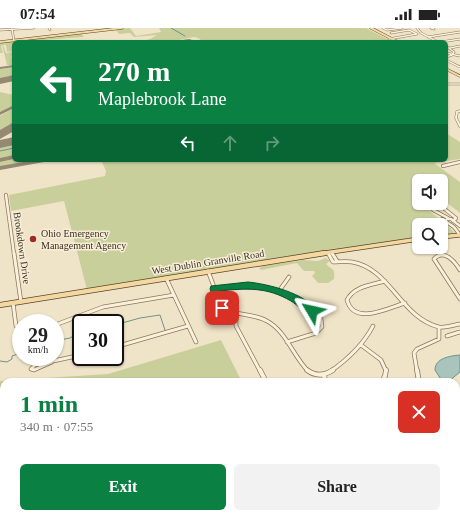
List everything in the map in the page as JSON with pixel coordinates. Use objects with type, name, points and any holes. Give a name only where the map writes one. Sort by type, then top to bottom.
[{"type":"main road","points":[[22,40],[122,28]]},
{"type":"main road","points":[[370,28],[393,40]]},
{"type":"main road","points":[[0,42],[12,41]]},
{"type":"main road","points":[[448,69],[460,76]]},
{"type":"main road","points":[[448,236],[460,235]]},
{"type":"main road","name":"West Dublin Granville Road","points":[[0,305],[412,240]]},
{"type":"street","points":[[0,30],[33,28]]},
{"type":"street","points":[[30,32],[33,28]]},
{"type":"street","points":[[383,28],[387,30],[401,28]]},
{"type":"street","points":[[417,28],[422,28]]},
{"type":"street","points":[[417,28],[420,33],[435,40]]},
{"type":"street","points":[[12,29],[14,40]]},
{"type":"street","points":[[390,38],[399,37],[417,34],[410,30],[391,33],[399,37]]},
{"type":"street","points":[[428,37],[460,32]]},
{"type":"street","points":[[448,41],[460,39]]},
{"type":"street","points":[[452,54],[453,51],[450,48],[460,46]]},
{"type":"street","points":[[448,53],[460,56]]},
{"type":"street","points":[[448,56],[452,54]]},
{"type":"street","points":[[448,61],[460,67]]},
{"type":"street","points":[[448,84],[460,84]]},
{"type":"street","points":[[460,111],[457,112],[456,118],[460,126]]},
{"type":"street","points":[[443,166],[460,162]]},
{"type":"street","name":"Brookdown Drive","points":[[6,195],[21,302]]},
{"type":"street","points":[[434,210],[460,226]]},
{"type":"street","points":[[446,210],[456,218],[453,221]]},
{"type":"street","points":[[448,223],[454,227],[460,235]]},
{"type":"street","points":[[329,252],[335,261],[347,260],[359,262],[385,281],[418,316],[430,324],[439,327],[460,324]]},
{"type":"street","points":[[460,270],[452,258],[447,255],[437,256],[434,259],[460,299]]},
{"type":"street","points":[[208,271],[222,306],[227,310],[256,316],[270,322],[279,329],[306,370],[315,375],[324,376],[334,371],[361,345],[373,326]]},
{"type":"street","points":[[279,291],[289,277]]},
{"type":"street","points":[[166,278],[196,342]]},
{"type":"street","points":[[385,281],[362,288],[347,298],[348,306],[354,312],[372,314],[405,303]]},
{"type":"street","points":[[215,289],[248,285],[279,291],[295,299],[319,317],[322,322],[322,326],[316,333],[287,342]]},
{"type":"street","points":[[64,322],[104,307],[174,295]]},
{"type":"street","points":[[13,303],[14,314]]},
{"type":"street","points":[[236,313],[234,320],[236,328],[264,378]]},
{"type":"street","points":[[124,344],[188,326]]},
{"type":"street","points":[[418,378],[413,357],[414,352],[417,348],[439,339],[439,327]]},
{"type":"street","points":[[447,336],[460,332]]},
{"type":"street","points":[[361,345],[376,354],[383,362],[386,372],[384,378]]},
{"type":"street","points":[[52,362],[34,370],[31,369],[34,365],[52,362]]},
{"type":"green space","points":[[130,28],[136,36],[161,32],[159,28],[366,28],[389,40],[201,40],[194,37],[179,40],[146,40],[157,35],[134,37],[130,33],[119,34],[115,29]]},
{"type":"green space","points":[[81,33],[84,37],[42,40],[24,40]]},
{"type":"green space","points":[[12,42],[12,51],[7,52],[6,45],[3,45],[6,53],[12,52],[12,56],[10,57],[12,58],[12,66],[7,65],[2,45],[3,53],[0,53],[0,43]]},
{"type":"green space","points":[[12,67],[12,77],[0,79],[0,69]]},
{"type":"green space","points":[[0,92],[12,95],[12,106],[0,113]]},
{"type":"green space","points":[[12,109],[12,125],[0,132],[0,116]]},
{"type":"green space","points":[[448,134],[460,142],[460,159],[448,161]]},
{"type":"green space","points":[[12,143],[12,156],[0,159],[0,146]]},
{"type":"green space","points":[[12,159],[12,162],[31,162],[0,167],[0,162]]},
{"type":"green space","points":[[102,162],[440,162],[434,163],[460,182],[460,213],[448,204],[448,174],[412,174],[412,210],[428,210],[438,218],[412,218],[412,239],[277,258],[87,290],[64,201],[11,211],[9,195],[105,176],[106,171]]},
{"type":"green space","points":[[448,226],[454,232],[448,234]]},
{"type":"green space","points":[[326,258],[330,261],[326,264],[333,270],[334,273],[334,279],[328,283],[318,283],[312,276],[315,273],[314,271],[304,271],[297,263],[261,270],[259,268],[263,266],[303,260],[318,261]]},
{"type":"green space","points":[[221,340],[240,378],[46,378],[108,374]]},
{"type":"water","points":[[460,355],[460,372],[453,378],[440,378],[435,370],[436,366],[440,360]]},
{"type":"waterway","points":[[171,28],[185,36]]},
{"type":"waterway","points":[[0,151],[12,148]]},
{"type":"waterway","points":[[124,322],[160,315],[165,330]]},
{"type":"waterway","points":[[64,339],[72,337]]},
{"type":"waterway","points":[[0,361],[7,362],[12,359]]},
{"type":"taxiway","points":[[0,68],[12,66]]},
{"type":"taxiway","points":[[0,114],[12,107]]},
{"type":"taxiway","points":[[0,160],[12,157]]},
{"type":"taxiway","points":[[0,168],[33,162]]},
{"type":"runway","points":[[0,81],[12,78]]},
{"type":"runway","points":[[0,135],[12,127]]},
{"type":"runway","points":[[0,144],[12,141]]},
{"type":"place","name":"Ohio Emergency Management Agency","points":[[33,239]]},
{"type":"route","points":[[222,308],[215,289],[248,285],[279,291],[295,299],[312,311]]}]
